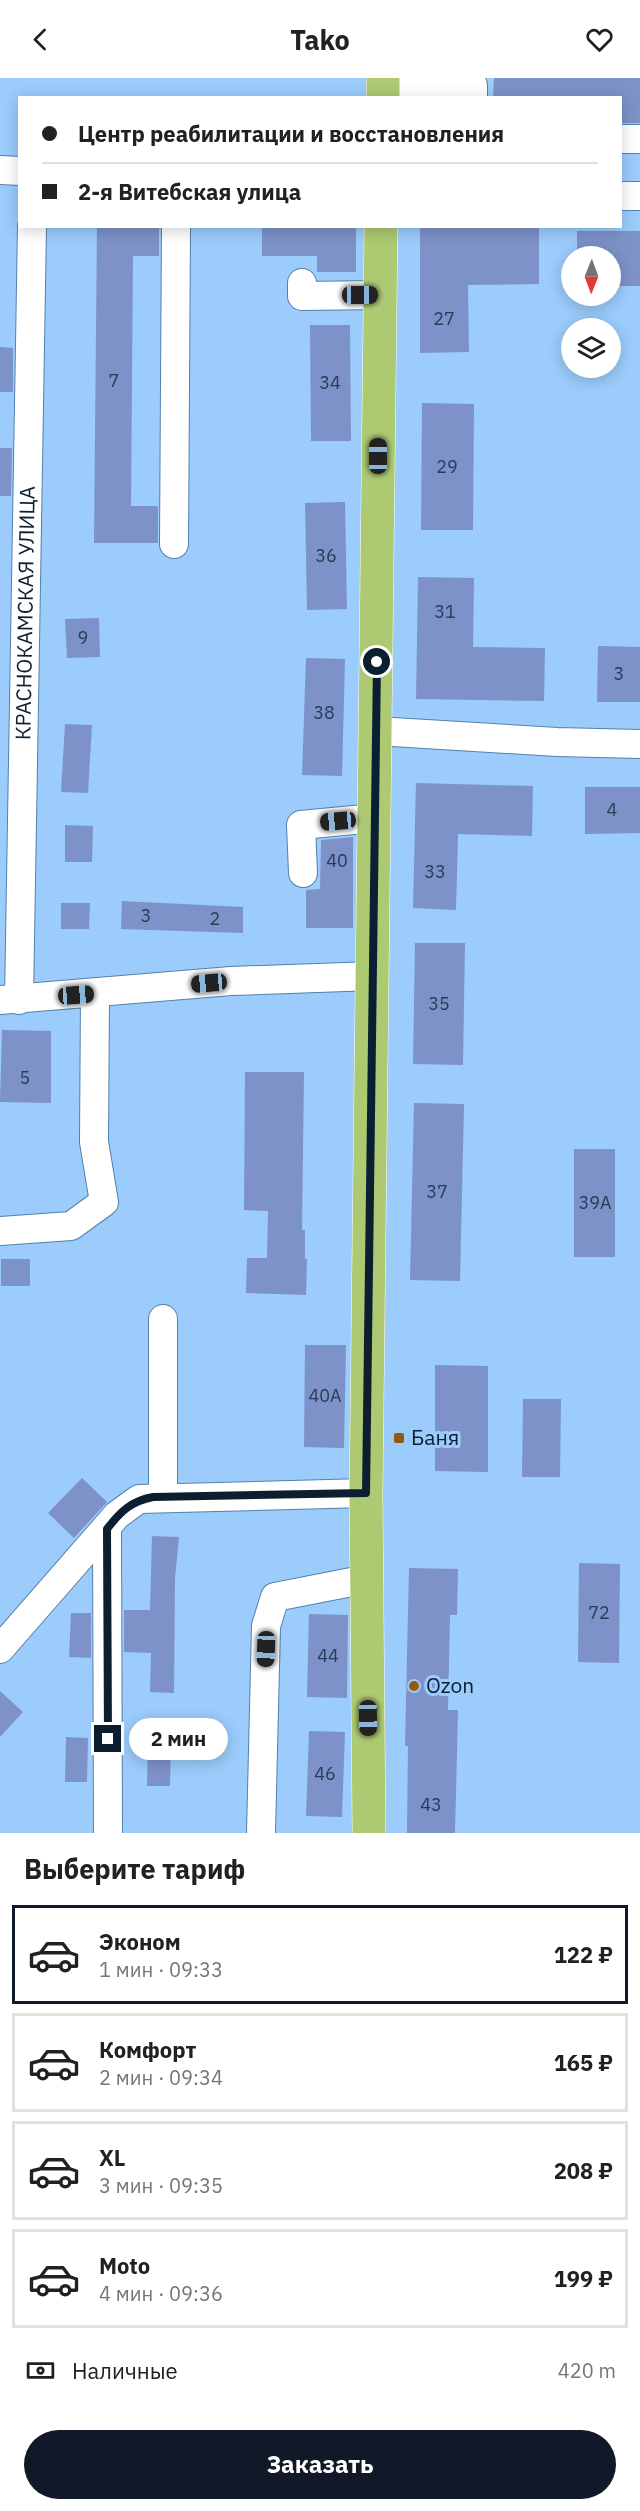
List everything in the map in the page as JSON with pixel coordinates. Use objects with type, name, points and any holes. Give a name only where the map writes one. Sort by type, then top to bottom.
[{"type":"main road","points":[[369,1833],[366,1493],[374,976],[381,228]]},
{"type":"street","points":[[383,87],[473,85],[473,96]]},
{"type":"street","points":[[622,139],[640,139]]},
{"type":"street","points":[[0,170],[18,171]]},
{"type":"street","points":[[622,196],[640,196]]},
{"type":"street","name":"КРАСНОКАМСКАЯ УЛИЦА","points":[[9,1000],[32,228]]},
{"type":"street","points":[[174,544],[176,228]]},
{"type":"street","points":[[302,283],[302,296],[379,295]]},
{"type":"street","points":[[376,731],[557,742],[640,744]]},
{"type":"street","points":[[303,873],[301,825],[375,818]]},
{"type":"street","points":[[9,1000],[231,981],[374,976]]},
{"type":"street","points":[[0,1231],[72,1226],[104,1202],[94,1142],[95,994]]},
{"type":"street","points":[[163,1319],[163,1497]]},
{"type":"street","points":[[0,1649],[129,1504],[139,1499],[366,1493]]},
{"type":"street","points":[[107,1529],[108,1833]]},
{"type":"street","points":[[261,1833],[267,1626],[275,1597],[367,1579]]},
{"type":"building","points":[[494,78],[640,78],[640,123],[622,123],[622,96],[493,96]]},
{"type":"building","points":[[97,228],[159,228],[159,256],[133,256],[131,506],[158,506],[158,543],[94,543]]},
{"type":"building","points":[[262,228],[356,228],[356,272],[317,272],[317,256],[262,256]]},
{"type":"building","points":[[420,228],[539,228],[539,284],[468,285],[469,352],[420,353]]},
{"type":"building","points":[[577,231],[640,231],[640,286],[621,286],[621,246],[577,246]]},
{"type":"building","points":[[310,325],[350,325],[351,441],[311,441]]},
{"type":"building","points":[[0,347],[13,348],[13,392],[0,392]]},
{"type":"building","points":[[422,403],[474,404],[473,530],[421,530]]},
{"type":"building","points":[[0,448],[12,448],[11,496],[0,496]]},
{"type":"building","points":[[345,502],[347,609],[307,610],[305,503]]},
{"type":"building","points":[[418,577],[474,578],[473,647],[545,648],[544,701],[416,699]]},
{"type":"building","points":[[99,618],[100,657],[67,658],[65,619]]},
{"type":"building","points":[[598,646],[640,647],[640,702],[597,702]]},
{"type":"building","points":[[306,658],[345,659],[342,776],[302,775]]},
{"type":"building","points":[[65,724],[92,725],[88,793],[61,792]]},
{"type":"building","points":[[416,783],[533,786],[532,836],[458,834],[456,910],[413,908]]},
{"type":"building","points":[[585,787],[640,787],[640,833],[585,834]]},
{"type":"building","points":[[65,825],[93,826],[92,862],[65,862]]},
{"type":"building","points":[[353,837],[353,928],[306,928],[306,890],[320,889],[321,840]]},
{"type":"building","points":[[122,901],[243,907],[243,933],[121,929]]},
{"type":"building","points":[[61,903],[90,903],[89,929],[61,929]]},
{"type":"building","points":[[415,943],[465,943],[463,1065],[413,1064]]},
{"type":"building","points":[[2,1030],[51,1031],[51,1103],[0,1102]]},
{"type":"building","points":[[245,1072],[304,1072],[302,1230],[305,1230],[305,1259],[307,1259],[306,1295],[246,1293],[247,1258],[267,1258],[268,1211],[244,1210]]},
{"type":"building","points":[[414,1103],[464,1104],[460,1281],[410,1280]]},
{"type":"building","points":[[574,1149],[615,1149],[615,1257],[574,1257]]},
{"type":"building","points":[[1,1259],[30,1259],[30,1286],[1,1286]]},
{"type":"building","points":[[305,1345],[346,1345],[344,1448],[304,1447]]},
{"type":"building","points":[[435,1365],[488,1366],[488,1472],[435,1471]]},
{"type":"building","points":[[523,1399],[561,1399],[560,1477],[522,1477]]},
{"type":"building","points":[[82,1478],[107,1502],[74,1538],[48,1513]]},
{"type":"building","points":[[152,1536],[179,1537],[175,1578],[174,1693],[150,1692],[151,1653],[124,1652],[124,1610],[150,1610]]},
{"type":"building","points":[[579,1563],[620,1564],[619,1663],[578,1662]]},
{"type":"building","points":[[409,1568],[458,1569],[457,1615],[450,1615],[448,1710],[458,1710],[455,1833],[407,1833],[408,1746],[405,1746]]},
{"type":"building","points":[[71,1613],[91,1613],[91,1658],[69,1657]]},
{"type":"building","points":[[309,1614],[348,1615],[347,1698],[307,1697]]},
{"type":"building","points":[[0,1691],[23,1712],[0,1737]]},
{"type":"building","points":[[309,1731],[345,1732],[342,1817],[306,1816]]},
{"type":"building","points":[[66,1737],[88,1738],[87,1782],[65,1782]]},
{"type":"building","points":[[148,1739],[171,1739],[170,1786],[147,1786]]},
{"type":"place","name":"Баня","points":[[399,1438]]},
{"type":"place","name":"Ozon","points":[[414,1686]]},
{"type":"route","points":[[108,1739],[107,1529],[117,1515],[129,1504],[139,1499],[153,1497],[366,1493],[377,662]]}]
